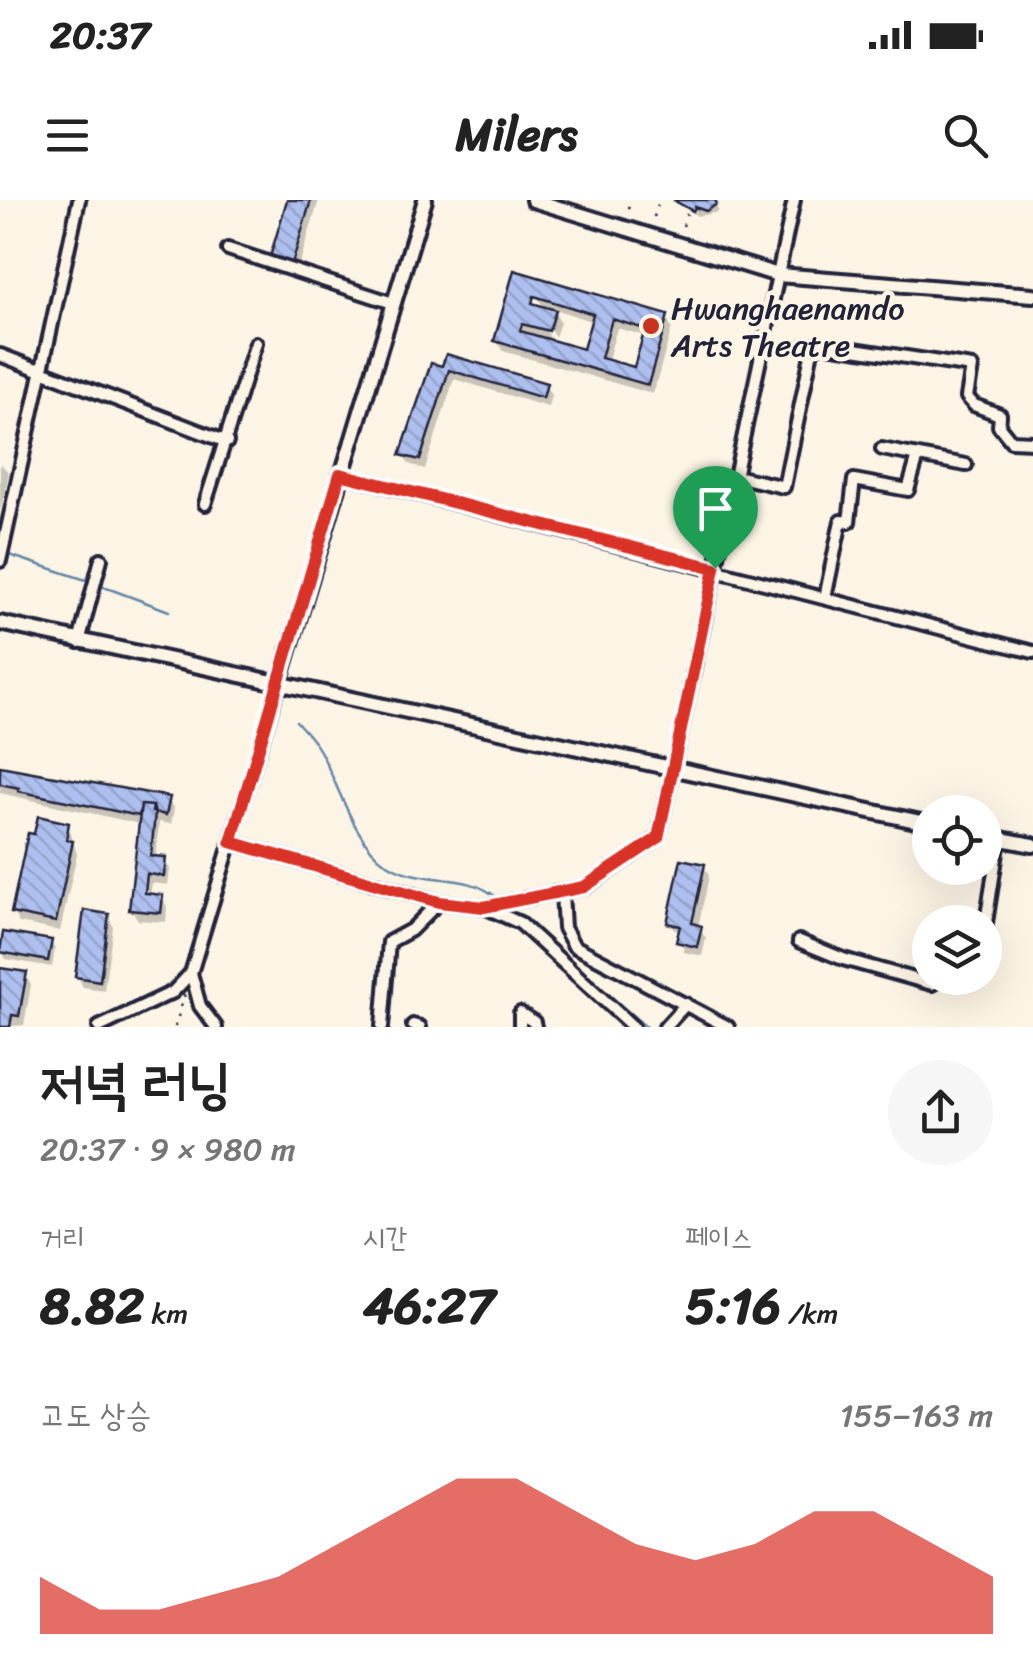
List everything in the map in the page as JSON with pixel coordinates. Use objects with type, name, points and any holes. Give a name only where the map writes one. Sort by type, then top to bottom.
[{"type":"main road","points":[[279,683],[425,200]]},
{"type":"main road","points":[[533,200],[778,275],[1033,295]]},
{"type":"main road","points":[[0,623],[912,820]]},
{"type":"main road","points":[[1002,839],[1033,846]]},
{"type":"street","points":[[0,561],[79,200]]},
{"type":"street","points":[[231,842],[439,902],[489,906],[584,887],[658,838],[794,200]]},
{"type":"street","points":[[228,250],[393,304]]},
{"type":"street","points":[[205,504],[256,343]]},
{"type":"street","points":[[735,476],[784,487],[812,350],[821,344],[972,367],[967,397],[974,405],[1000,414],[999,426],[1011,441],[1033,442]]},
{"type":"street","points":[[0,355],[227,442]]},
{"type":"street","points":[[882,449],[966,465]]},
{"type":"street","points":[[825,598],[841,521],[848,522],[854,480],[908,490],[918,456]]},
{"type":"street","points":[[340,474],[1033,652]]},
{"type":"street","points":[[78,642],[101,558]]},
{"type":"street","points":[[99,1027],[173,992],[191,972],[279,683]]},
{"type":"street","points":[[562,892],[564,928],[574,946],[728,1027]]},
{"type":"street","points":[[382,1027],[389,942],[412,930],[439,902]]},
{"type":"street","points":[[489,906],[520,923],[633,1027]]},
{"type":"street","points":[[799,941],[843,959],[912,978]]},
{"type":"street","points":[[191,972],[200,1006],[216,1027]]},
{"type":"street","points":[[665,1027],[686,1004]]},
{"type":"street","points":[[520,1027],[520,1013],[534,1022],[534,1027]]},
{"type":"path","points":[[628,209],[631,200]]},
{"type":"path","points":[[649,200],[659,202],[654,217]]},
{"type":"path","points":[[683,226],[688,209]]},
{"type":"path","points":[[176,1027],[191,972]]},
{"type":"building","points":[[287,200],[311,200],[292,264],[270,257]]},
{"type":"building","points":[[673,200],[715,200],[717,204],[706,211],[695,207],[693,211]]},
{"type":"building","name":"Hwanghaenamdo Arts Theatre","points":[[514,270],[668,315],[648,385],[494,341]],"holes":[[[534,296],[593,314],[583,349],[520,331],[522,324],[549,331],[556,310],[532,303]],[[612,319],[645,329],[634,367],[601,358]]]},
{"type":"building","points":[[446,354],[547,383],[543,398],[449,370],[420,460],[400,455],[431,363],[442,366]]},
{"type":"building","points":[[0,766],[170,797],[166,815],[152,812],[153,806],[141,805],[139,816],[18,791],[19,788],[0,784]]},
{"type":"building","points":[[141,805],[153,806],[155,813],[151,856],[166,857],[164,876],[147,874],[145,893],[163,895],[161,913],[129,910]]},
{"type":"building","points":[[38,816],[69,823],[66,840],[73,841],[56,922],[11,913],[28,833],[34,834]]},
{"type":"building","points":[[681,859],[705,864],[692,923],[702,926],[697,947],[676,942],[680,926],[667,923]]},
{"type":"building","points":[[84,910],[109,914],[100,981],[75,977]]},
{"type":"building","points":[[3,932],[52,940],[48,961],[0,952]]},
{"type":"building","points":[[0,968],[27,972],[19,1016],[12,1015],[10,1027],[0,1027]]},
{"type":"waterway","points":[[6,554],[89,581]]},
{"type":"waterway","points":[[96,584],[169,611]]},
{"type":"waterway","points":[[296,721],[320,751],[356,827],[386,863],[415,875],[472,884],[500,900]]},
{"type":"waterway","points":[[506,905],[646,1027]]},
{"type":"place","name":"Hwanghaenamdo Arts Theatre","points":[[651,326]]},
{"type":"route","points":[[340,474],[715,568],[658,838],[584,887],[484,907],[439,902],[231,842],[340,474]]}]
